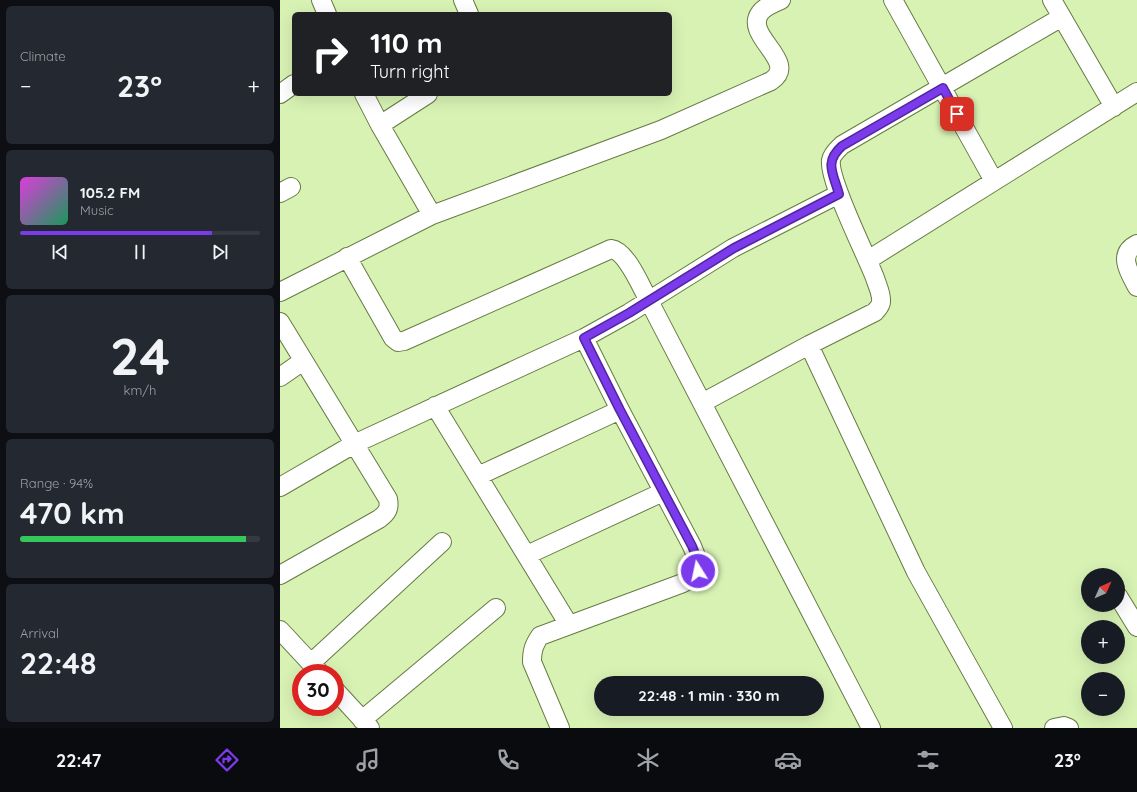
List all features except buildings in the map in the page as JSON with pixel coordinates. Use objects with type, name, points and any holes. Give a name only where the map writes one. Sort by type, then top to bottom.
[{"type":"street","points":[[321,0],[326,12]]},
{"type":"street","points":[[463,0],[468,12]]},
{"type":"street","points":[[280,292],[432,215],[661,130],[777,78],[780,68],[777,59],[756,27],[756,20],[765,8],[781,0]]},
{"type":"street","points":[[893,0],[994,182]]},
{"type":"street","points":[[1052,0],[1114,107]]},
{"type":"street","points":[[702,403],[875,312],[880,307],[881,297],[868,260],[839,194],[831,168],[831,159],[834,153],[842,146],[1062,17]]},
{"type":"street","points":[[280,94],[292,85]]},
{"type":"street","points":[[868,260],[1137,92]]},
{"type":"street","points":[[365,96],[432,215]]},
{"type":"street","points":[[380,125],[425,96]]},
{"type":"street","points":[[280,487],[354,444],[584,338],[649,301],[734,248],[839,194]]},
{"type":"street","points":[[1137,244],[1127,251],[1125,258],[1126,265],[1137,287]]},
{"type":"street","points":[[347,257],[393,338],[398,342],[404,341],[611,249],[617,250],[624,256],[649,301],[871,728]]},
{"type":"street","points":[[280,322],[388,499],[390,507],[386,513],[280,575]]},
{"type":"street","points":[[560,728],[536,674],[532,652],[534,644],[540,636],[683,583],[692,578],[700,566],[699,560],[584,338]]},
{"type":"street","points":[[809,346],[916,572],[1003,728]]},
{"type":"street","points":[[280,377],[303,361]]},
{"type":"street","points":[[434,406],[570,625]]},
{"type":"street","points":[[478,476],[620,410]]},
{"type":"street","points":[[527,555],[663,492]]},
{"type":"street","points":[[319,664],[442,542]]},
{"type":"street","points":[[1125,607],[1137,627]]},
{"type":"street","points":[[344,700],[366,724],[496,608]]},
{"type":"street","points":[[280,630],[311,664]]},
{"type":"street","points":[[1054,728],[1064,726],[1069,728]]},
{"type":"route","points":[[698,571],[700,566],[699,560],[584,338],[629,313],[734,248],[839,194],[831,168],[831,159],[834,153],[842,146],[943,88],[957,114]]}]
